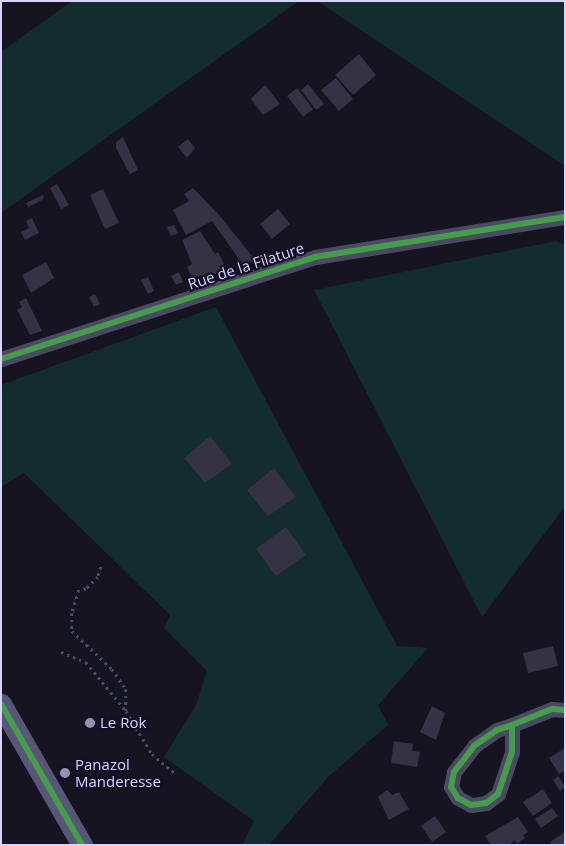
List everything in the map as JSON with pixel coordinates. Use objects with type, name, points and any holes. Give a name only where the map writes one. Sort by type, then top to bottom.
[{"type":"street","name":"Rue de la Filature","points":[[1,359],[315,257],[565,217]]},
{"type":"street","points":[[1,704],[82,845]]},
{"type":"street","points":[[512,724],[512,752],[498,794],[486,803],[471,805],[458,798],[451,787],[454,772],[474,746],[512,724],[552,709],[565,710]]},
{"type":"path","points":[[101,567],[98,577],[86,589],[79,590],[72,613],[72,631],[112,669],[126,689],[126,711]]},
{"type":"path","points":[[61,652],[86,662],[126,711],[152,754],[176,774]]},
{"type":"green space","points":[[72,1],[299,1],[1,213],[1,52]]},
{"type":"green space","points":[[317,1],[565,1],[565,166]]},
{"type":"green space","points":[[556,241],[565,245],[565,506],[482,617],[314,290]]},
{"type":"green space","points":[[216,307],[397,646],[428,648],[378,705],[388,725],[328,777],[269,845],[242,845],[254,821],[164,757],[196,705],[207,671],[164,628],[170,615],[24,473],[1,487],[1,385]]},
{"type":"building","points":[[359,54],[376,75],[353,95],[335,75]]},
{"type":"building","points":[[336,78],[353,99],[339,111],[321,90]]},
{"type":"building","points":[[308,84],[324,104],[316,110],[301,90]]},
{"type":"building","points":[[265,85],[280,104],[263,115],[251,99]]},
{"type":"building","points":[[297,88],[313,109],[303,117],[287,96]]},
{"type":"building","points":[[123,137],[138,170],[130,174],[116,148],[116,142]]},
{"type":"building","points":[[188,139],[195,148],[187,158],[178,147]]},
{"type":"building","points":[[57,184],[69,205],[61,209],[50,188]]},
{"type":"building","points":[[193,188],[220,216],[256,261],[243,265],[212,221],[186,235],[173,210],[189,201],[184,194]]},
{"type":"building","points":[[103,189],[119,223],[105,229],[90,195]]},
{"type":"building","points":[[43,195],[44,199],[28,207],[26,203]]},
{"type":"building","points":[[278,209],[290,224],[272,239],[260,224]]},
{"type":"building","points":[[32,218],[39,233],[25,240],[21,232],[29,228],[26,221]]},
{"type":"building","points":[[174,225],[178,233],[171,236],[167,227]]},
{"type":"building","points":[[200,231],[215,254],[218,252],[227,270],[194,281],[187,267],[192,264],[182,240]]},
{"type":"building","points":[[46,262],[54,278],[31,293],[22,275]]},
{"type":"building","points":[[179,272],[183,282],[176,285],[171,276]]},
{"type":"building","points":[[148,277],[154,291],[148,294],[141,280]]},
{"type":"building","points":[[95,294],[100,304],[94,307],[89,297]]},
{"type":"building","points":[[26,298],[42,331],[30,335],[17,310],[22,307],[19,302]]},
{"type":"building","points":[[210,436],[232,464],[205,483],[184,458]]},
{"type":"building","points":[[274,468],[296,497],[268,516],[247,490]]},
{"type":"building","points":[[286,527],[306,555],[276,576],[256,549]]},
{"type":"building","points":[[553,646],[558,666],[528,673],[523,653]]},
{"type":"building","points":[[432,706],[445,713],[436,740],[420,732]]},
{"type":"building","points":[[394,741],[413,744],[412,751],[420,752],[417,767],[391,763]]},
{"type":"building","points":[[565,748],[565,770],[559,774],[549,758]]},
{"type":"building","points":[[558,776],[565,787],[560,791],[553,780]]},
{"type":"building","points":[[543,789],[552,803],[533,816],[523,802]]},
{"type":"building","points":[[387,790],[392,795],[399,792],[409,809],[389,820],[378,797]]},
{"type":"building","points":[[552,808],[558,816],[541,828],[535,819]]},
{"type":"building","points":[[435,816],[446,832],[432,842],[421,826]]},
{"type":"building","points":[[518,817],[528,832],[523,835],[525,838],[517,844],[515,840],[509,845],[491,845],[485,836]]},
{"type":"building","points":[[565,832],[565,845],[552,845],[550,842]]},
{"type":"cycle path","points":[[1,359],[315,257],[565,217]]},
{"type":"cycle path","points":[[1,704],[82,845]]},
{"type":"cycle path","points":[[512,725],[512,752],[498,794],[486,803],[471,805],[458,798],[451,787],[454,772],[474,746],[497,730],[552,709],[565,710]]},
{"type":"place","name":"Le Rok","points":[[90,723]]},
{"type":"place","name":"Panazol Manderesse","points":[[65,773]]}]
